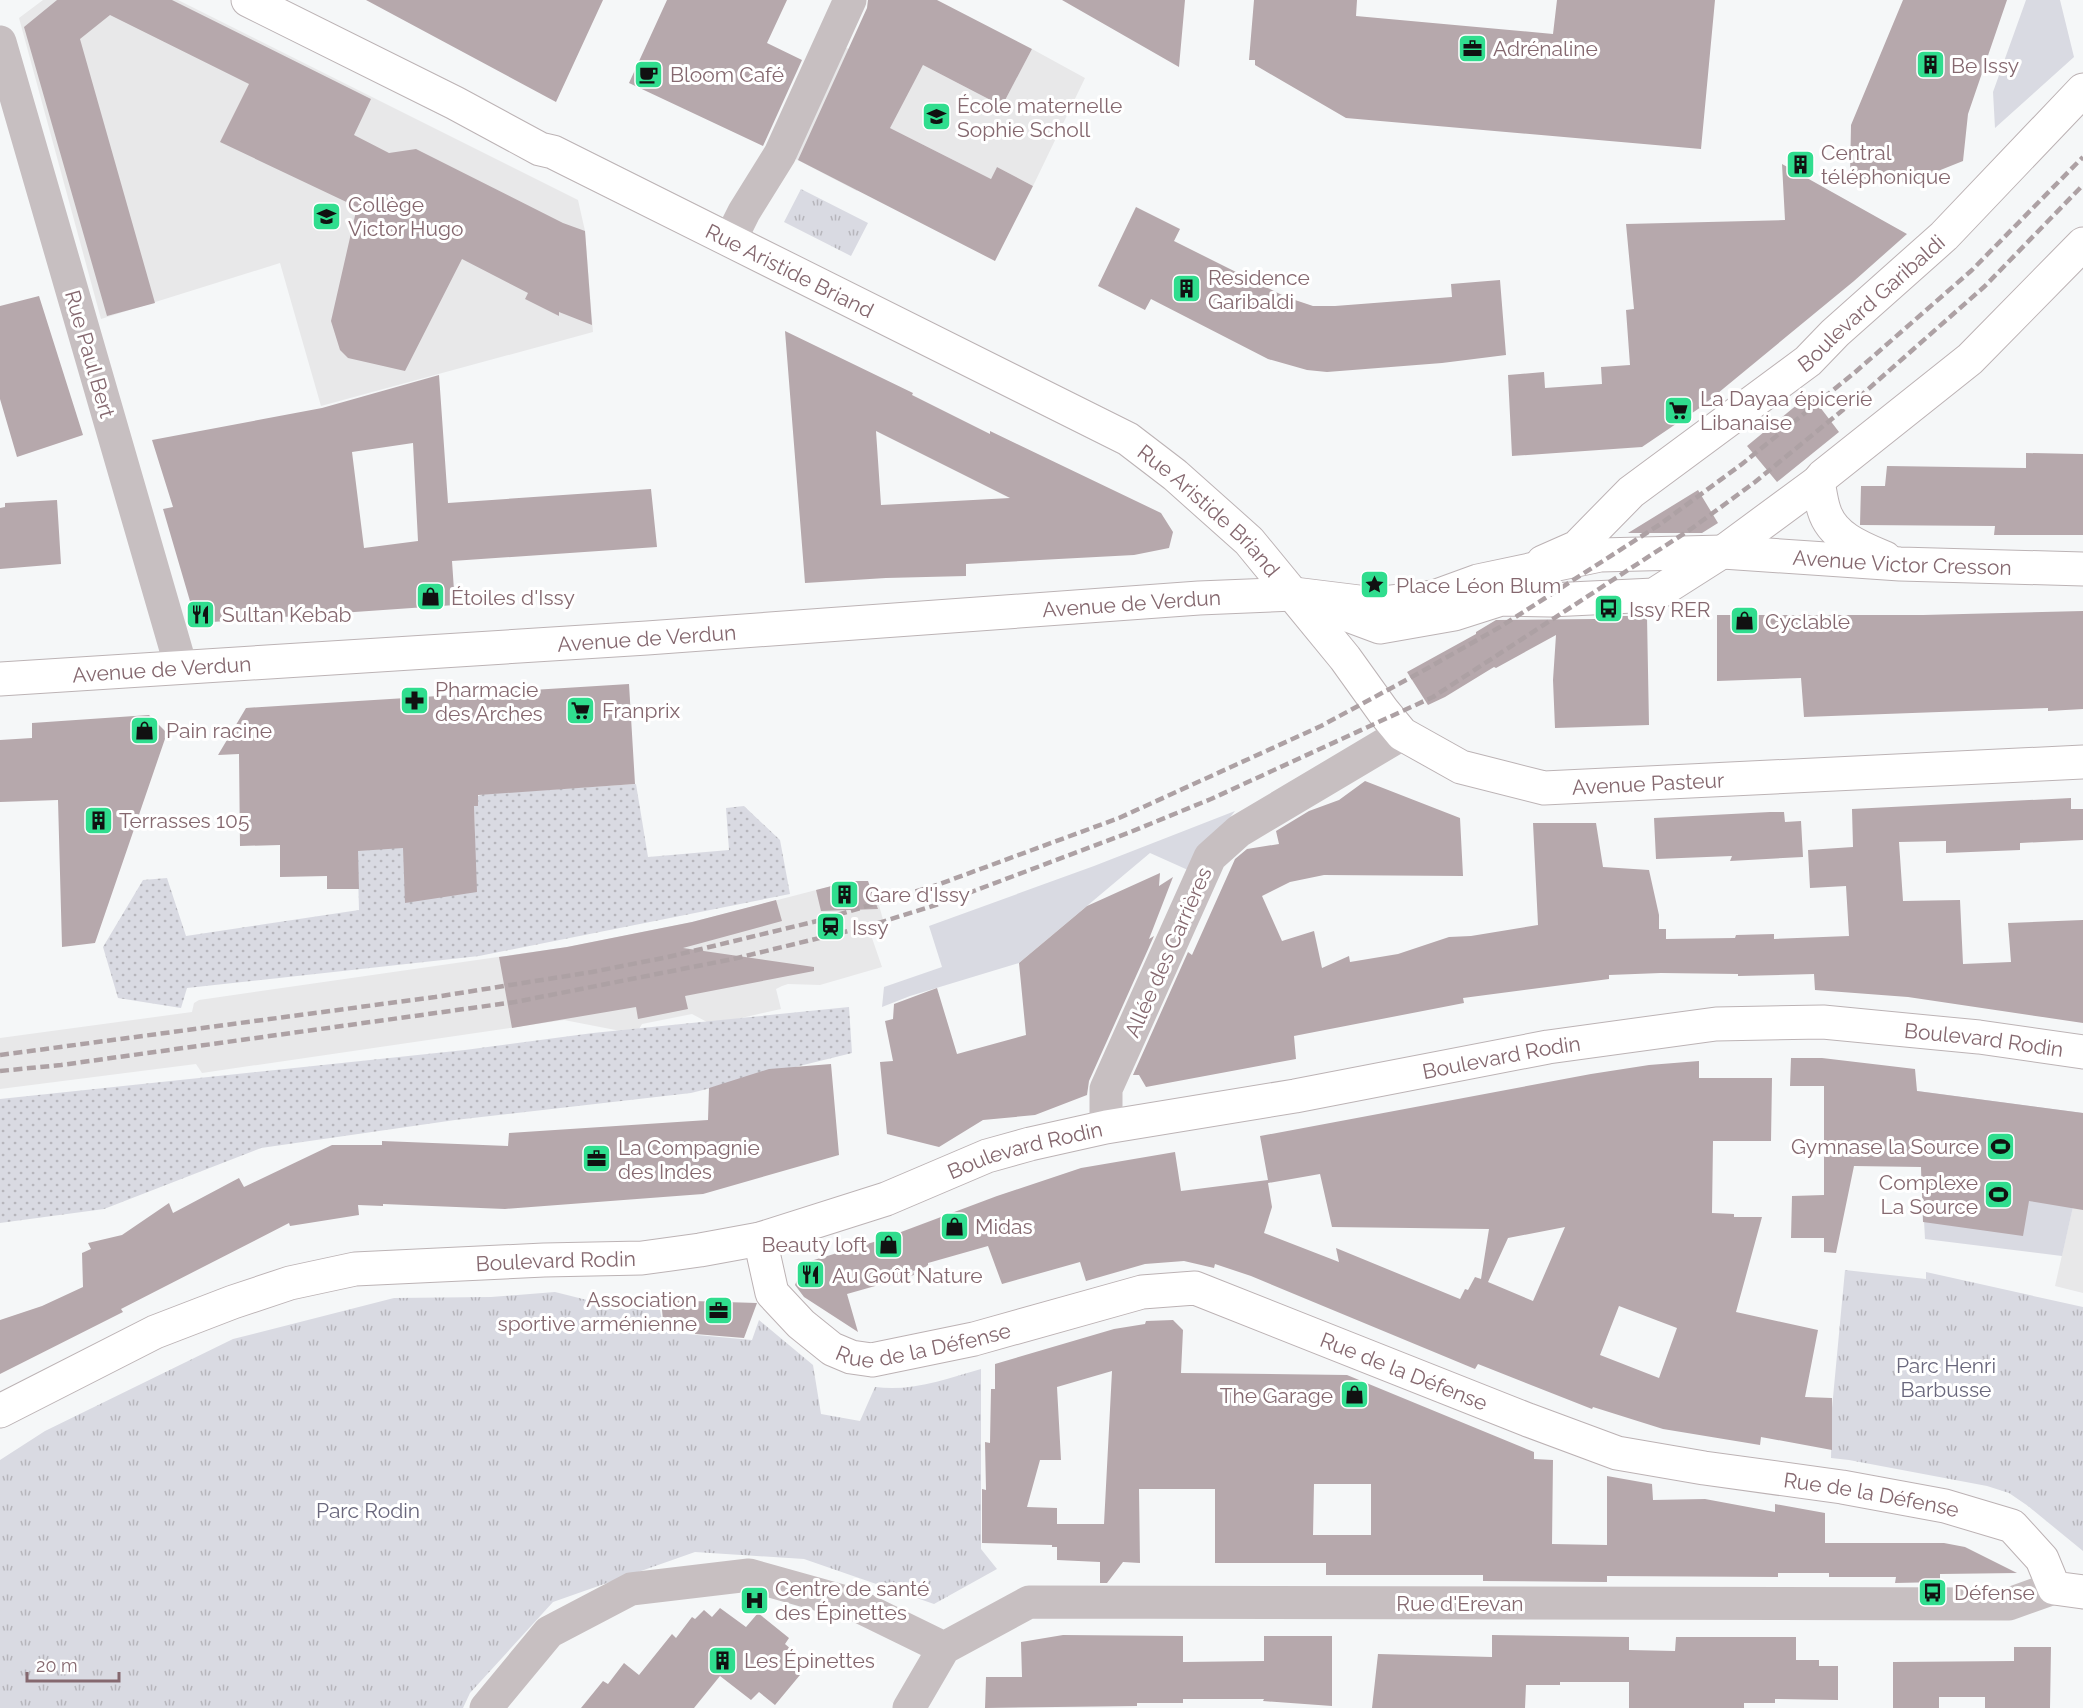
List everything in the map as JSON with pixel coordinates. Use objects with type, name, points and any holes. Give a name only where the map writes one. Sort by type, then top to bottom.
[{"type":"main road","name":"Rue Aristide Briand","points":[[248,0],[455,103],[540,149],[553,152],[1128,439],[1175,475],[1249,541],[1294,594]]},
{"type":"main road","name":"Boulevard Garibaldi","points":[[1520,572],[1577,547],[1630,492],[1808,361],[1835,333],[1944,237],[2083,90]]},
{"type":"main road","points":[[1345,658],[1398,632],[1501,599],[1550,600],[1653,595],[1723,552],[1818,482],[1970,359],[2083,244]]},
{"type":"main road","points":[[1818,482],[1824,512],[1840,534],[1856,546],[1900,564]]},
{"type":"main road","points":[[1294,594],[1375,604],[1434,597],[1479,581],[1600,555],[1723,552]]},
{"type":"main road","name":"Avenue Victor Cresson","points":[[1723,552],[1900,564],[2083,569]]},
{"type":"main road","name":"Avenue de Verdun","points":[[0,680],[647,638],[1199,598],[1294,594]]},
{"type":"main road","points":[[1294,594],[1380,627],[1454,614]]},
{"type":"main road","name":"Avenue Pasteur","points":[[1294,594],[1402,734],[1461,767],[1544,788],[2083,762]]},
{"type":"main road","name":"Boulevard Rodin","points":[[0,1411],[155,1332],[290,1283],[355,1269],[642,1258],[760,1239],[886,1199],[987,1156],[1030,1144],[1548,1047],[1716,1024],[1823,1022],[1979,1037],[2083,1052]]},
{"type":"main road","name":"Rue de la Défense","points":[[760,1239],[772,1293],[801,1324],[832,1349],[851,1357],[872,1360],[884,1358],[974,1339],[1142,1292],[1195,1288],[1617,1453],[1854,1489],[1945,1506],[2012,1526],[2069,1590]]},
{"type":"street","points":[[730,240],[744,212],[780,154],[850,0]]},
{"type":"street","name":"Rue Paul Bert","points":[[0,42],[181,667]]},
{"type":"street","name":"Allée des Carrières","points":[[1106,1128],[1106,1089],[1210,857],[1239,831],[1402,734]]},
{"type":"street","points":[[486,1708],[549,1632],[631,1589],[749,1575],[856,1605],[944,1648],[909,1708]]},
{"type":"street","name":"Rue d'Erevan","points":[[944,1648],[1029,1602],[2009,1604],[2069,1590]]},
{"type":"shaded area","name":"Collège Victor Hugo","points":[[43,0],[178,0],[578,200],[585,231],[593,332],[321,406],[280,263],[101,319],[19,18]]},
{"type":"shaded area","name":"École maternelle Sophie Scholl","points":[[843,46],[913,83],[923,65],[1002,106],[1032,49],[1085,78],[1033,186],[997,167],[991,179],[890,128],[857,191],[786,154]]},
{"type":"shaded area","points":[[851,881],[868,881],[872,897],[877,898],[887,934],[872,938],[882,967],[820,985],[788,984],[782,986],[776,989],[781,1009],[728,1021],[707,1022],[692,1014],[642,1024],[636,1034],[564,1020],[202,1073],[196,1064],[0,1089],[0,1038],[192,1012],[194,1003],[199,1000],[567,947],[692,922]]},
{"type":"shaded area","points":[[2083,1162],[2083,1293],[2055,1286]]},
{"type":"green space","points":[[2026,0],[2060,0],[2074,57],[1995,128],[1993,92]]},
{"type":"green space","points":[[801,189],[868,223],[851,256],[784,222]]},
{"type":"green space","points":[[636,784],[648,857],[729,850],[726,808],[744,806],[780,840],[790,894],[479,956],[187,988],[181,1008],[118,998],[103,947],[143,880],[167,878],[186,936],[359,910],[356,800],[404,848],[475,844],[474,806],[478,805],[478,796],[483,794]]},
{"type":"green space","points":[[1235,811],[1188,870],[1150,853],[1019,963],[910,996],[882,1007],[884,987],[942,967],[929,926],[1094,866]]},
{"type":"green space","points":[[849,1007],[852,1053],[691,1093],[455,1120],[261,1148],[104,1209],[0,1223],[0,1099]]},
{"type":"green space","name":"Complexe La Source","points":[[1917,1091],[2083,1113],[2083,1162],[2062,1256],[1925,1239]]},
{"type":"green space","name":"Parc Henri Barbusse","points":[[1845,1270],[1926,1279],[1926,1272],[2083,1307],[2083,1551],[2009,1493],[1987,1486],[1831,1458],[1832,1408]]},
{"type":"green space","name":"Parc Rodin","points":[[555,1292],[619,1308],[660,1310],[664,1332],[752,1340],[759,1320],[813,1365],[821,1414],[860,1421],[875,1387],[916,1386],[981,1369],[981,1549],[997,1569],[934,1604],[804,1559],[695,1552],[553,1602],[470,1693],[463,1708],[0,1708],[0,1460],[45,1431],[233,1339],[394,1298],[491,1297]]},
{"type":"building","points":[[57,0],[172,0],[371,99],[354,135],[389,153],[416,149],[563,223],[585,231],[592,325],[559,312],[559,316],[525,299],[528,293],[462,259],[405,371],[348,358],[340,350],[331,321],[357,207],[220,142],[249,84],[110,15],[80,39],[155,303],[107,316],[24,27]]},
{"type":"building","points":[[366,0],[603,0],[556,102]]},
{"type":"building","points":[[667,0],[787,0],[767,43],[802,60],[763,146],[629,83]]},
{"type":"building","points":[[868,0],[937,0],[1032,49],[1002,106],[923,65],[890,128],[991,179],[997,167],[1033,186],[995,261],[798,160],[867,8]]},
{"type":"building","points":[[1062,0],[1185,0],[1179,67]]},
{"type":"building","points":[[1254,0],[1357,0],[1356,16],[1553,34],[1557,0],[1715,0],[1701,149],[1346,118],[1255,65],[1255,60],[1249,60]]},
{"type":"building","name":"Be Issy","points":[[1903,0],[2007,0],[1968,114],[1963,161],[1908,183],[1850,177],[1851,125]]},
{"type":"building","points":[[1782,164],[1907,234],[1854,281],[1701,407],[1642,447],[1512,456],[1508,375],[1544,372],[1545,388],[1602,384],[1601,367],[1630,365],[1626,310],[1634,309],[1626,224],[1785,220]]},
{"type":"building","name":"Residence Garibaldi","points":[[1136,207],[1180,229],[1174,241],[1286,297],[1313,306],[1452,297],[1451,284],[1500,280],[1506,355],[1442,363],[1327,372],[1307,370],[1268,359],[1151,299],[1145,310],[1098,286]]},
{"type":"building","points":[[39,296],[83,435],[17,457],[0,399],[0,306]]},
{"type":"building","points":[[785,331],[913,393],[912,395],[990,434],[990,431],[1161,513],[1173,532],[1169,548],[1134,555],[966,564],[966,576],[805,583]],"holes":[[[876,431],[1010,498],[881,505]]]},
{"type":"building","points":[[439,375],[448,503],[651,489],[657,547],[452,561],[455,605],[212,622],[192,608],[163,509],[173,507],[152,440],[322,408]],"holes":[[[413,443],[418,541],[364,548],[352,452]]]},
{"type":"building","points":[[1810,394],[1839,432],[1777,482],[1747,446]]},
{"type":"building","points":[[2026,453],[2083,454],[2083,535],[1994,535],[1995,526],[1860,525],[1861,486],[1885,486],[1887,466],[2026,468]]},
{"type":"building","points":[[1698,490],[1718,523],[1702,533],[1628,533]]},
{"type":"building","points":[[57,500],[61,564],[0,569],[0,508],[5,507],[5,503]]},
{"type":"building","points":[[2083,611],[2083,709],[2048,711],[2048,708],[1804,717],[1801,678],[1717,681],[1717,615],[1923,615]]},
{"type":"building","points":[[1611,616],[1647,616],[1649,725],[1555,728],[1553,680],[1556,635],[1428,705],[1407,672],[1476,634],[1496,620],[1595,619]]},
{"type":"building","points":[[629,684],[635,784],[478,795],[478,806],[474,806],[477,892],[405,903],[403,848],[358,851],[359,889],[327,889],[327,876],[280,877],[280,845],[240,846],[239,754],[218,755],[246,708]]},
{"type":"building","name":"Terrasses 105","points":[[149,715],[167,733],[95,943],[62,947],[58,800],[0,802],[0,740],[32,738],[32,723]]},
{"type":"building","points":[[1365,781],[1460,818],[1463,876],[1324,875],[1290,882],[1262,896],[1282,941],[1314,931],[1322,968],[1349,956],[1350,962],[1398,954],[1449,937],[1471,936],[1538,925],[1533,823],[1596,823],[1603,867],[1649,870],[1659,915],[1659,929],[1666,929],[1666,939],[1735,938],[1736,935],[1774,934],[1774,939],[1849,936],[1846,886],[1810,888],[1808,850],[1853,847],[1852,809],[2071,798],[2071,809],[2083,809],[2083,840],[2020,843],[2020,850],[1946,853],[1946,841],[1899,842],[1903,901],[1960,900],[1963,964],[2011,962],[2008,923],[2083,920],[2083,1023],[1908,997],[1815,990],[1814,974],[1609,975],[1609,979],[1463,998],[1464,1003],[1294,1036],[1296,1059],[1146,1087],[1139,1075],[1133,1075],[1188,952],[1192,955],[1235,859],[1247,849],[1279,844],[1276,831],[1309,811],[1339,800]]},
{"type":"building","points":[[1784,812],[1785,822],[1801,821],[1803,857],[1730,861],[1732,856],[1656,859],[1654,818]]},
{"type":"building","points":[[1160,873],[1159,886],[1173,877],[1149,939],[1154,936],[1089,1081],[1087,1095],[1035,1115],[983,1120],[939,1147],[887,1134],[880,1062],[893,1061],[885,1021],[893,1019],[894,1004],[937,988],[957,1054],[1026,1035],[1019,963],[1087,906]]},
{"type":"building","name":"Gare d'Issy","points":[[851,881],[868,881],[878,909],[821,911],[816,890]]},
{"type":"building","points":[[776,900],[782,921],[683,948],[814,967],[814,971],[685,996],[688,1009],[638,1019],[636,1007],[512,1028],[499,957],[567,947],[692,922]]},
{"type":"building","points":[[1791,1058],[1822,1058],[1915,1069],[1917,1091],[2083,1113],[2083,1210],[2029,1201],[2023,1236],[1923,1222],[1921,1167],[1854,1166],[1836,1253],[1824,1252],[1824,1238],[1791,1238],[1792,1196],[1824,1195],[1824,1086],[1790,1086]]},
{"type":"building","points":[[1699,1061],[1699,1078],[1772,1078],[1771,1141],[1713,1141],[1712,1213],[1734,1214],[1734,1217],[1762,1217],[1736,1312],[1818,1330],[1805,1397],[1832,1398],[1832,1450],[1761,1437],[1760,1445],[1663,1429],[1593,1407],[1592,1409],[1478,1364],[1475,1369],[1251,1276],[1215,1264],[1214,1268],[1184,1261],[1145,1264],[1086,1281],[1080,1262],[1002,1284],[988,1246],[928,1263],[928,1266],[913,1271],[914,1275],[847,1294],[858,1332],[804,1297],[795,1285],[804,1263],[877,1241],[997,1196],[1081,1168],[1175,1152],[1181,1191],[1268,1180],[1260,1136],[1649,1065]],"holes":[[[1320,1174],[1332,1227],[1489,1229],[1481,1279],[1475,1277],[1460,1299],[1336,1248],[1339,1262],[1264,1233],[1272,1207],[1268,1183]],[[1565,1227],[1533,1301],[1488,1282],[1508,1238]],[[1619,1306],[1677,1328],[1659,1378],[1600,1355]]]},
{"type":"building","points":[[831,1064],[839,1155],[703,1194],[505,1209],[358,1205],[359,1215],[290,1226],[289,1223],[121,1309],[123,1312],[0,1374],[0,1320],[42,1306],[83,1287],[82,1253],[91,1249],[88,1243],[122,1235],[169,1203],[173,1213],[239,1178],[244,1187],[332,1145],[382,1145],[382,1141],[508,1146],[509,1133],[708,1120],[709,1088],[769,1069]]},
{"type":"building","points":[[661,1300],[757,1303],[744,1338],[695,1334],[696,1329],[664,1330]]},
{"type":"building","points":[[1173,1320],[1183,1330],[1181,1373],[1347,1375],[1534,1452],[1534,1459],[1553,1460],[1552,1544],[1607,1545],[1607,1476],[1652,1484],[1653,1500],[1705,1499],[1775,1512],[1775,1504],[1825,1513],[1825,1543],[1944,1543],[1965,1547],[2017,1573],[1940,1574],[1940,1582],[1895,1583],[1896,1577],[1829,1577],[1829,1573],[1778,1573],[1778,1577],[1607,1576],[1607,1582],[1483,1581],[1483,1575],[1326,1575],[1326,1563],[1215,1563],[1215,1489],[1139,1489],[1140,1563],[1123,1562],[1107,1583],[1100,1583],[1100,1562],[1057,1560],[1057,1547],[1052,1547],[1052,1545],[982,1543],[982,1489],[986,1490],[985,1442],[990,1443],[991,1389],[995,1389],[995,1364],[1114,1329],[1145,1324],[1146,1321]],"holes":[[[1112,1371],[1104,1524],[1057,1524],[1057,1508],[1027,1507],[1040,1460],[1061,1460],[1057,1387]],[[1314,1484],[1371,1484],[1371,1535],[1313,1535]]]},
{"type":"building","name":"Les Épinettes","points":[[720,1608],[746,1627],[758,1613],[789,1638],[785,1644],[799,1656],[790,1666],[800,1675],[775,1705],[759,1692],[751,1700],[720,1676],[694,1708],[581,1708],[603,1681],[608,1684],[624,1663],[639,1675],[672,1634],[676,1638],[692,1617],[695,1619],[704,1610],[712,1617]]},
{"type":"building","points":[[1063,1635],[1183,1636],[1183,1662],[1264,1661],[1264,1636],[1332,1636],[1332,1706],[1263,1701],[1264,1699],[1183,1699],[1183,1703],[1137,1703],[1137,1706],[985,1708],[986,1677],[1022,1677],[1021,1642]]},
{"type":"building","points":[[1492,1635],[1629,1637],[1629,1650],[1675,1651],[1676,1637],[1796,1637],[1796,1660],[1819,1660],[1819,1666],[1838,1666],[1838,1700],[1775,1699],[1775,1703],[1744,1703],[1744,1708],[1629,1708],[1629,1682],[1560,1682],[1560,1685],[1526,1685],[1525,1708],[1372,1708],[1378,1654],[1492,1657]]},
{"type":"building","points":[[2014,1647],[2051,1647],[2050,1708],[1985,1708],[1985,1697],[1939,1697],[1939,1708],[1893,1708],[1893,1662],[2014,1661]]},
{"type":"railway","points":[[0,1055],[435,997],[592,972],[668,957],[817,921],[937,885],[1119,818],[1321,726],[1419,673],[1500,627],[1659,525],[1742,464],[1853,374],[1972,270],[2083,157]]},
{"type":"railway","points":[[0,1071],[61,1065],[515,1002],[733,959],[869,926],[942,903],[1211,799],[1433,697],[1691,529],[1755,482],[1866,391],[1985,286],[2083,185]]},
{"type":"place","name":"Adrénaline","points":[[1472,48]]},
{"type":"place","name":"Be Issy","points":[[1930,65]]},
{"type":"place","name":"Bloom Café","points":[[649,74]]},
{"type":"place","name":"École maternelle Sophie Scholl","points":[[936,117]]},
{"type":"place","name":"Central téléphonique","points":[[1800,164]]},
{"type":"place","name":"Collège Victor Hugo","points":[[327,216]]},
{"type":"place","name":"Residence Garibaldi","points":[[1187,289]]},
{"type":"place","name":"La Dayaa épicerie Libanaise","points":[[1679,410]]},
{"type":"place","name":"Place Léon Blum","points":[[1375,585]]},
{"type":"place","name":"Étoiles d'Issy","points":[[430,597]]},
{"type":"place","name":"Issy RER","points":[[1608,609]]},
{"type":"place","name":"Sultan Kebab","points":[[201,614]]},
{"type":"place","name":"Cyclable","points":[[1744,621]]},
{"type":"place","name":"Pharmacie des Arches","points":[[414,701]]},
{"type":"place","name":"Franprix","points":[[581,710]]},
{"type":"place","name":"Pain racine","points":[[145,730]]},
{"type":"place","name":"Terrasses 105","points":[[98,820]]},
{"type":"place","name":"Gare d'Issy","points":[[844,894]]},
{"type":"place","name":"Issy","points":[[831,927]]},
{"type":"place","name":"Gymnase la Source","points":[[2000,1146]]},
{"type":"place","name":"La Compagnie des Indes","points":[[597,1159]]},
{"type":"place","name":"Complexe La Source","points":[[1999,1194]]},
{"type":"place","name":"Midas","points":[[954,1226]]},
{"type":"place","name":"Beauty loft","points":[[888,1244]]},
{"type":"place","name":"Au Goût Nature","points":[[811,1275]]},
{"type":"place","name":"Association sportive arménienne","points":[[718,1311]]},
{"type":"place","name":"The Garage","points":[[1354,1395]]},
{"type":"place","name":"Défense","points":[[1933,1592]]},
{"type":"place","name":"Centre de santé des Épinettes","points":[[754,1600]]},
{"type":"place","name":"Les Épinettes","points":[[723,1660]]}]
